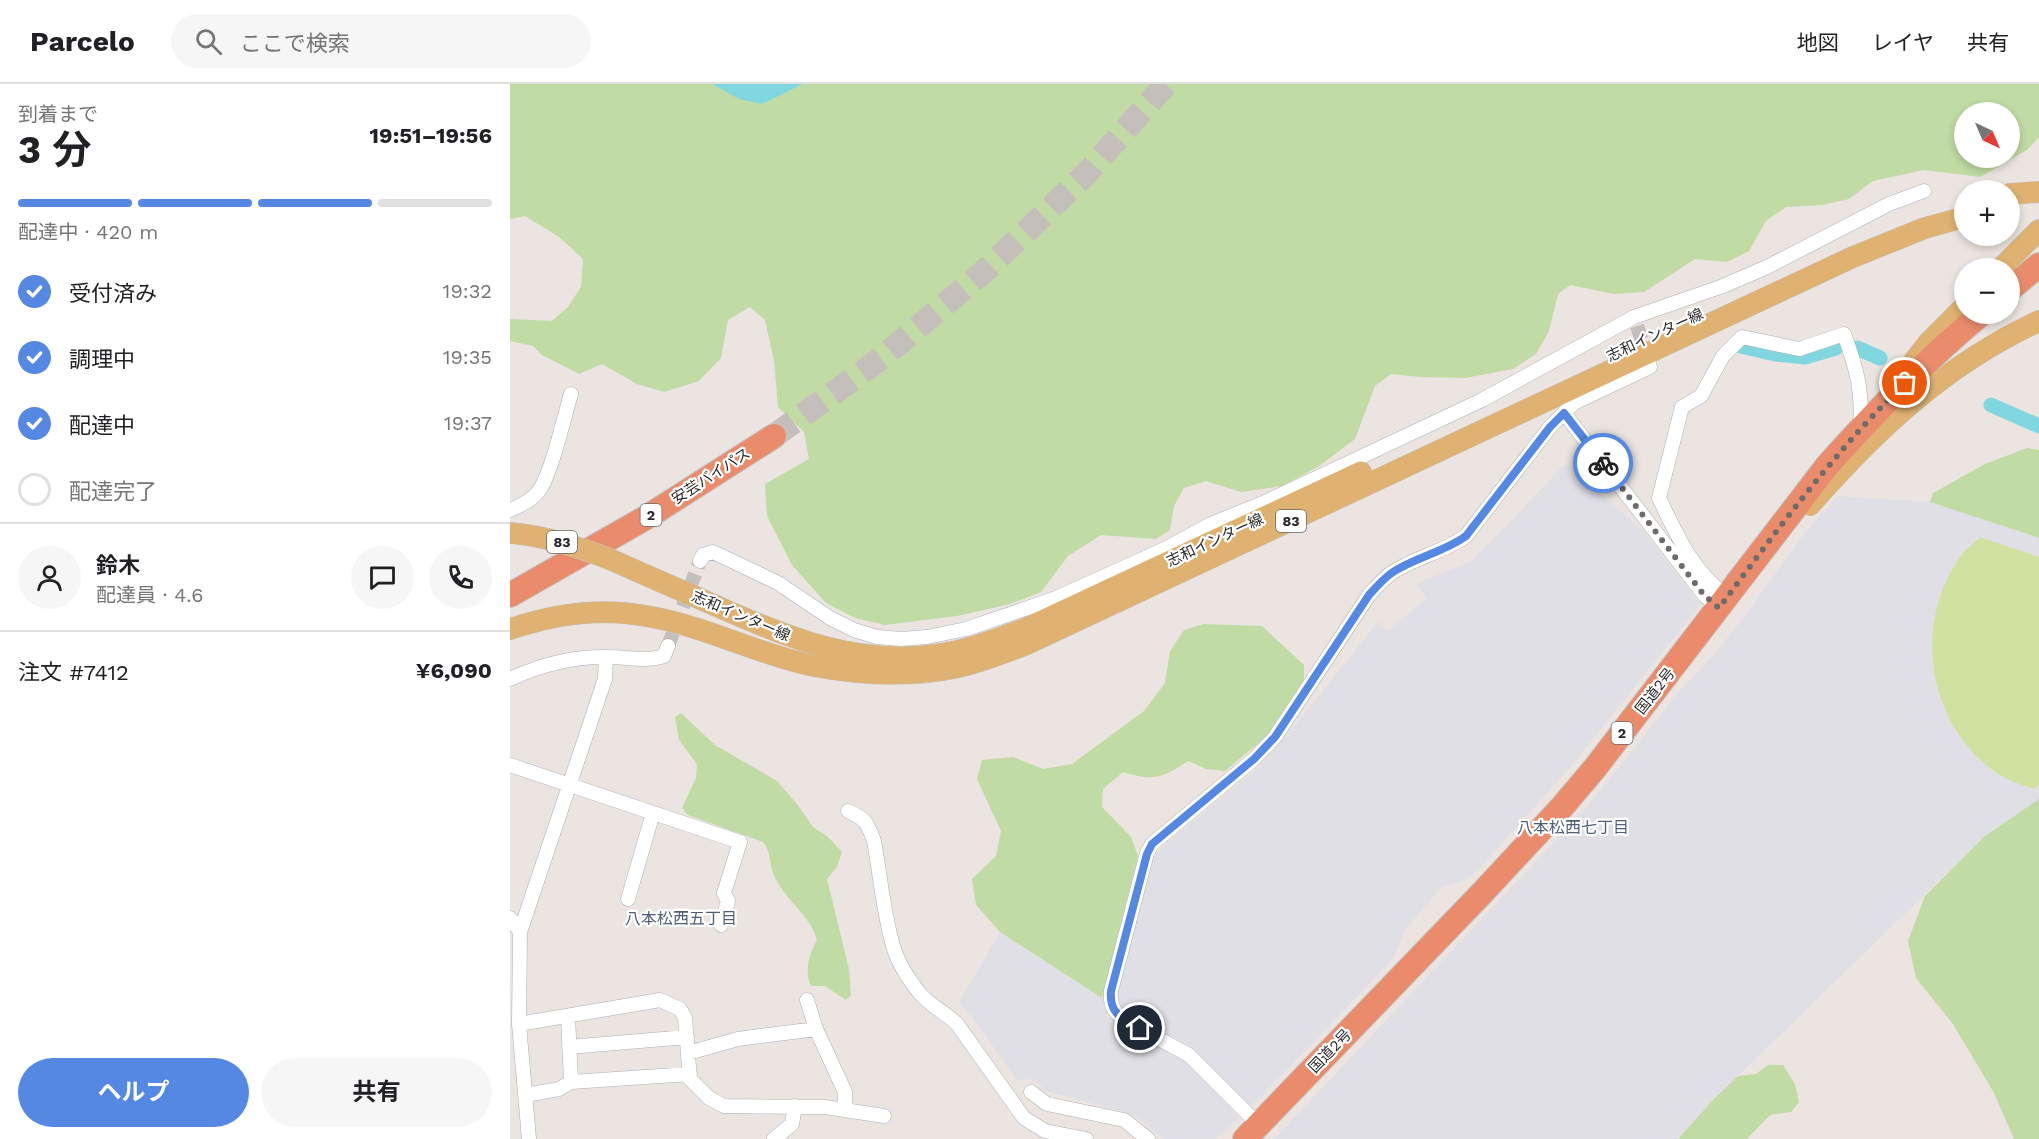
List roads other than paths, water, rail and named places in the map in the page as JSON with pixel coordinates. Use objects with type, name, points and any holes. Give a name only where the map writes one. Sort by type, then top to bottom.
[{"type":"highway","points":[[2020,281],[2039,265]]},
{"type":"highway","name":"国道2号","points":[[1252,1132],[1562,807],[1595,768],[1797,505],[1860,429],[1970,324]]},
{"type":"highway","name":"安芸バイパス","points":[[514,592],[648,517],[774,436]]},
{"type":"main road","name":"志和インター線","points":[[510,533],[544,537],[576,546],[754,623],[817,646],[854,654],[893,657],[935,655],[978,645],[1027,628],[1846,246],[1920,216],[1954,206]]},
{"type":"main road","name":"志和インター線","points":[[510,630],[557,617],[590,612],[618,612],[672,621],[814,666],[892,673],[935,671],[979,662],[1027,644],[1853,257],[1916,232],[1954,220]]},
{"type":"main road","points":[[2011,258],[2039,230]]},
{"type":"main road","points":[[1860,429],[1928,343],[1954,317]]},
{"type":"main road","points":[[1694,640],[1729,603],[1774,545],[1828,484],[1904,409],[1952,370],[2009,335],[2039,321]]},
{"type":"street","points":[[700,561],[704,555],[713,552],[778,583],[830,618],[854,630],[877,637],[901,639],[927,637],[966,629],[1054,599],[1167,548],[1211,524],[1263,503],[1482,400],[1635,322],[1767,267],[1890,204],[1924,191]]},
{"type":"street","points":[[1723,603],[1689,558],[1659,498],[1682,407],[1701,396],[1724,356],[1742,337],[1799,349],[1844,334],[1857,369],[1862,404],[1860,429]]},
{"type":"street","points":[[1252,1132],[1190,1054],[1124,1020],[1115,1012],[1110,1003],[1111,991],[1147,854],[1152,844],[1254,759],[1275,737],[1369,595],[1382,580],[1396,570],[1455,544],[1466,536],[1550,427],[1574,403],[1650,367],[1649,364]]},
{"type":"street","points":[[510,510],[526,502],[538,492],[546,477],[571,394]]},
{"type":"street","points":[[1564,413],[1704,595],[1723,603]]},
{"type":"street","points":[[510,679],[550,663],[578,658],[654,659],[664,656],[668,646]]},
{"type":"street","points":[[529,1139],[525,1095],[515,1050],[519,1024],[515,948],[605,680],[606,657]]},
{"type":"street","points":[[510,765],[740,842],[724,892],[728,901],[721,925]]},
{"type":"street","points":[[848,811],[863,818],[870,829],[892,942],[898,959],[919,993],[957,1024],[1024,1118],[1045,1131],[1086,1139]]},
{"type":"street","points":[[628,899],[653,813]]},
{"type":"street","points":[[510,918],[519,932]]},
{"type":"street","points":[[519,1024],[660,1000],[680,1009],[685,1018],[690,1079],[709,1098],[724,1106],[825,1107],[884,1116]]},
{"type":"street","points":[[807,1000],[816,1029],[845,1092],[845,1110]]},
{"type":"street","points":[[568,1016],[571,1082]]},
{"type":"street","points":[[688,1053],[738,1039],[816,1029]]},
{"type":"street","points":[[569,1047],[687,1037]]},
{"type":"street","points":[[525,1095],[560,1089],[571,1082],[690,1074]]},
{"type":"street","points":[[1031,1092],[1047,1104],[1124,1120],[1148,1139]]},
{"type":"street","points":[[774,1139],[792,1124],[795,1106]]},
{"type":"water","points":[[712,84],[803,84],[762,104],[739,99]]},
{"type":"waterway","points":[[1741,346],[1775,354],[1805,357],[1836,348]]},
{"type":"waterway","points":[[1857,348],[1880,358]]},
{"type":"waterway","points":[[1991,405],[2039,426]]},
{"type":"tunnel","points":[[774,436],[883,357],[988,268],[1087,173],[1166,84]]},
{"type":"tunnel","points":[[1637,326],[1648,359]]},
{"type":"tunnel","points":[[668,646],[700,561]]},
{"type":"district","name":"八本松西七丁目","points":[[1573,827]]},
{"type":"district","name":"八本松西五丁目","points":[[681,918]]}]
